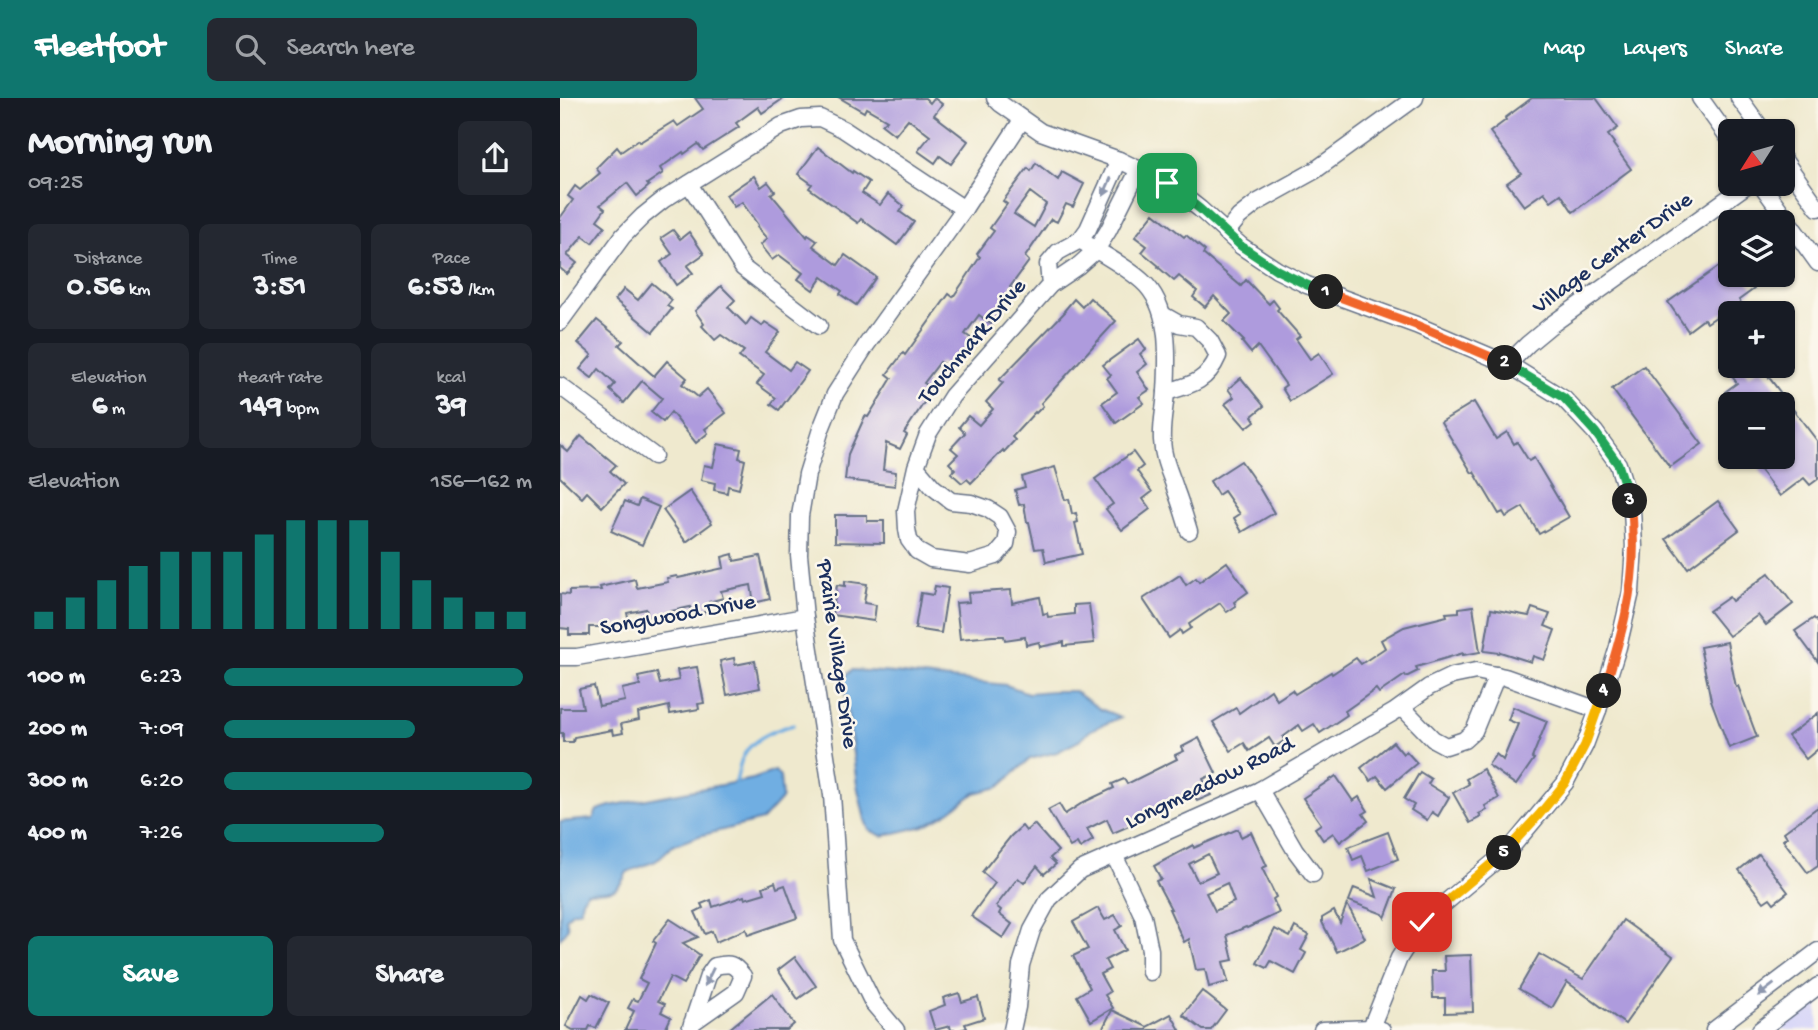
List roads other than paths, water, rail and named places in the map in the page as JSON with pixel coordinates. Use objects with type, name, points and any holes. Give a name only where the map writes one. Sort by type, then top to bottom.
[{"type":"street","points":[[995,98],[1041,132],[1119,160],[1167,183],[1241,246],[1277,270],[1307,285],[1416,325],[1508,364],[1564,398],[1595,432],[1618,464],[1632,510],[1634,546],[1630,592],[1618,647],[1585,745],[1565,783],[1510,849],[1422,922],[1399,958],[1375,1029],[1322,1030]]},
{"type":"street","points":[[1226,233],[1238,218],[1258,202],[1314,171],[1415,98]]},
{"type":"street","points":[[1700,98],[1718,123]]},
{"type":"street","points":[[1739,98],[1754,119]]},
{"type":"street","points":[[560,321],[623,236],[643,216],[782,126],[801,120],[820,118],[843,129],[964,209]]},
{"type":"street","name":"Prairie Village Drive","points":[[896,1030],[873,1003],[842,940],[832,795],[805,617],[799,555],[800,516],[807,474],[835,394],[867,344],[964,209],[1022,120]]},
{"type":"street","name":"Touchmark Drive","points":[[1050,285],[1048,264],[1058,253],[1080,240],[1088,229],[1119,160]]},
{"type":"street","name":"Touchmark Drive","points":[[916,467],[933,487],[951,501],[971,503],[1000,517],[1008,532],[1006,544],[996,556],[970,564],[931,559],[917,551],[909,540],[906,511],[916,467],[928,434],[952,397],[1050,285],[1096,250],[1139,169]]},
{"type":"street","points":[[1796,177],[1818,208]]},
{"type":"street","points":[[689,184],[743,268],[819,326]]},
{"type":"street","name":"Village Center Drive","points":[[1508,364],[1551,325],[1731,196]]},
{"type":"street","points":[[1770,196],[1818,263]]},
{"type":"street","points":[[1095,214],[1112,223]]},
{"type":"street","points":[[1080,240],[1121,264],[1143,281],[1155,295],[1163,315],[1166,339],[1166,392],[1162,438],[1164,461],[1189,531]]},
{"type":"street","points":[[1163,315],[1179,324],[1196,327],[1210,341],[1218,356],[1202,380],[1166,392]]},
{"type":"street","points":[[560,386],[654,456]]},
{"type":"street","name":"Songwood Drive","points":[[560,657],[577,657],[805,617]]},
{"type":"street","name":"Longmeadow Road","points":[[1012,1030],[1021,965],[1032,930],[1049,899],[1080,870],[1260,790],[1402,707],[1429,687],[1452,676],[1476,671],[1497,675],[1598,710]]},
{"type":"street","points":[[1402,707],[1433,739],[1446,746],[1464,740],[1474,731],[1497,675]]},
{"type":"street","points":[[1260,790],[1295,850],[1313,874]]},
{"type":"street","points":[[1114,855],[1143,916],[1150,950],[1150,972]]},
{"type":"street","points":[[1714,1030],[1818,951]]},
{"type":"street","points":[[1759,1030],[1818,986]]},
{"type":"water","points":[[852,670],[1006,685],[1028,693],[1074,691],[1100,709],[1121,717],[1091,730],[1077,742],[1057,752],[1030,759],[999,787],[975,793],[924,826],[882,836],[869,830],[857,785],[844,684],[845,676]]},
{"type":"water","points":[[775,771],[780,777],[782,798],[762,820],[699,836],[672,846],[656,861],[627,872],[616,888],[587,892],[580,910],[572,912],[566,918],[568,928],[560,939],[560,822],[593,819],[597,810],[610,806],[753,779]]},
{"type":"waterway","points":[[736,782],[742,759],[751,746],[771,733],[793,725]]}]
